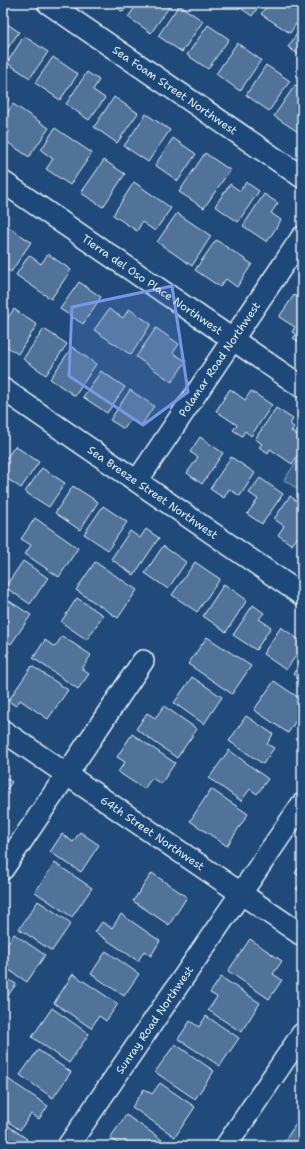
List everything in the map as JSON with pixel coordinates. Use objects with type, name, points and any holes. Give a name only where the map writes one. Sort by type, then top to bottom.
[{"type":"street","name":"Sea Foam Street Northwest","points":[[48,3],[302,177]]},
{"type":"street","name":"Tierra del Oso Place Northwest","points":[[3,182],[302,387]]},
{"type":"street","name":"Polamar Road Northwest","points":[[137,481],[302,237]]},
{"type":"street","name":"Sea Breeze Street Northwest","points":[[3,390],[302,595]]},
{"type":"street","points":[[3,869],[142,661]]},
{"type":"street","name":"64th Street Northwest","points":[[3,731],[302,935]]},
{"type":"street","name":"Sunray Road Northwest","points":[[68,1146],[302,804]]},
{"type":"street","points":[[226,1146],[302,1034]]},
{"type":"highlighted area","points":[[172,286],[188,392],[143,425],[69,376],[72,307]]},
{"type":"shaded area","points":[[302,454],[302,492],[284,480]]},
{"type":"building","points":[[110,3],[129,3],[123,12]]},
{"type":"building","points":[[138,3],[172,3],[151,33],[128,17]]},
{"type":"building","points":[[233,3],[261,3],[252,16]]},
{"type":"building","points":[[269,3],[302,3],[302,15],[290,33],[261,14]]},
{"type":"building","points":[[179,5],[203,21],[182,52],[158,36]]},
{"type":"building","points":[[3,21],[19,32],[3,55]]},
{"type":"building","points":[[208,25],[229,39],[208,69],[187,55]]},
{"type":"building","points":[[302,26],[302,57],[288,47]]},
{"type":"building","points":[[24,36],[48,52],[30,78],[7,63]]},
{"type":"building","points":[[237,43],[261,60],[240,91],[216,74]]},
{"type":"building","points":[[53,57],[78,74],[60,100],[35,83]]},
{"type":"building","points":[[266,65],[290,81],[269,111],[246,95]]},
{"type":"building","points":[[87,72],[99,80],[93,90],[105,98],[89,120],[66,104]]},
{"type":"building","points":[[295,85],[302,89],[302,126],[298,132],[274,116]]},
{"type":"building","points":[[3,94],[10,98],[3,108]]},
{"type":"building","points":[[114,97],[138,113],[117,143],[94,127]]},
{"type":"building","points":[[13,104],[49,128],[29,157],[4,140],[9,132],[3,128],[3,119]]},
{"type":"building","points":[[146,114],[170,130],[148,162],[124,146]]},
{"type":"building","points":[[55,128],[92,153],[70,185],[46,169],[53,159],[41,150]]},
{"type":"building","points":[[173,138],[196,154],[178,181],[155,165]]},
{"type":"building","points":[[205,153],[230,170],[204,208],[179,192]]},
{"type":"building","points":[[104,160],[125,174],[103,207],[81,193]]},
{"type":"building","points":[[134,182],[171,208],[155,231],[142,222],[137,231],[113,215]]},
{"type":"building","points":[[246,182],[259,191],[238,222],[215,206],[230,184],[240,191]]},
{"type":"building","points":[[264,194],[278,203],[271,213],[281,220],[267,242],[243,226]]},
{"type":"building","points":[[177,213],[211,236],[192,266],[157,242]]},
{"type":"building","points":[[7,226],[31,242],[11,272],[3,267],[3,232]]},
{"type":"building","points":[[216,240],[252,264],[237,287],[226,279],[220,287],[195,270]]},
{"type":"building","points":[[48,254],[71,270],[51,299],[16,275],[29,255],[41,264]]},
{"type":"building","points":[[79,282],[101,297],[83,324],[60,309]]},
{"type":"building","points":[[294,295],[302,300],[302,344],[293,338],[296,335],[292,332],[295,327],[279,317]]},
{"type":"building","points":[[3,301],[7,304],[3,310]]},
{"type":"building","points":[[14,309],[37,325],[18,354],[3,344],[3,324]]},
{"type":"building","points":[[109,309],[123,318],[129,309],[151,324],[131,355],[94,330]]},
{"type":"building","points":[[156,328],[179,344],[173,353],[186,361],[172,382],[136,357]]},
{"type":"building","points":[[44,329],[67,344],[46,375],[23,359]]},
{"type":"building","points":[[72,347],[96,364],[75,396],[50,379]]},
{"type":"building","points":[[101,371],[125,387],[107,413],[83,397]]},
{"type":"building","points":[[230,389],[245,400],[251,391],[272,405],[251,436],[245,431],[242,436],[233,430],[237,425],[216,411]]},
{"type":"building","points":[[130,390],[154,406],[141,426],[131,419],[124,429],[110,420]]},
{"type":"building","points":[[276,408],[293,419],[290,424],[294,427],[291,431],[302,438],[302,448],[292,464],[270,449],[268,453],[259,447],[262,444],[255,439]]},
{"type":"building","points":[[200,437],[223,453],[202,484],[187,473],[198,457],[190,452]]},
{"type":"building","points":[[15,446],[39,462],[21,488],[3,476],[3,463]]},
{"type":"building","points":[[231,457],[255,473],[240,496],[229,489],[224,498],[210,489]]},
{"type":"building","points":[[42,468],[65,483],[49,507],[25,492]]},
{"type":"building","points":[[260,478],[283,494],[262,524],[247,514],[258,499],[249,493]]},
{"type":"building","points":[[73,486],[98,502],[80,530],[55,513]]},
{"type":"building","points":[[290,496],[302,505],[302,531],[292,545],[278,535],[284,526],[274,519]]},
{"type":"building","points":[[103,506],[127,522],[108,550],[84,534]]},
{"type":"building","points":[[35,518],[78,548],[59,577],[25,554],[31,545],[21,539]]},
{"type":"building","points":[[146,529],[159,538],[134,575],[111,559],[130,531],[140,538]]},
{"type":"building","points":[[163,546],[186,562],[168,589],[145,573]]},
{"type":"building","points":[[23,561],[48,578],[30,604],[5,587]]},
{"type":"building","points":[[95,562],[137,590],[118,618],[76,590]]},
{"type":"building","points":[[195,562],[220,579],[197,612],[172,595]]},
{"type":"building","points":[[224,584],[247,600],[226,632],[203,616]]},
{"type":"building","points":[[3,597],[31,615],[11,644],[3,639]]},
{"type":"building","points":[[77,598],[103,615],[87,640],[61,622]]},
{"type":"building","points":[[253,605],[264,613],[259,619],[271,627],[256,650],[233,635]]},
{"type":"building","points":[[281,627],[302,642],[302,647],[286,670],[263,654]]},
{"type":"building","points":[[62,636],[91,655],[82,669],[89,674],[78,689],[33,658],[45,640],[55,647]]},
{"type":"building","points":[[207,637],[251,666],[232,694],[188,664]]},
{"type":"building","points":[[3,646],[9,651],[3,660]]},
{"type":"building","points":[[302,660],[302,680],[293,674]]},
{"type":"building","points":[[32,666],[68,690],[48,719],[20,700],[16,706],[8,701]]},
{"type":"building","points":[[192,677],[222,697],[204,724],[174,703]]},
{"type":"building","points":[[274,681],[302,700],[302,711],[288,733],[254,710]]},
{"type":"building","points":[[164,706],[197,729],[177,758],[136,729],[147,713],[155,718]]},
{"type":"building","points":[[246,716],[273,734],[267,744],[274,748],[263,764],[229,741]]},
{"type":"building","points":[[132,734],[175,763],[161,784],[152,778],[144,789],[118,772],[125,762],[117,757]]},
{"type":"building","points":[[229,750],[268,779],[257,794],[250,789],[241,801],[209,778]]},
{"type":"building","points":[[3,776],[12,782],[3,795]]},
{"type":"building","points":[[211,789],[248,814],[227,846],[190,821]]},
{"type":"building","points":[[80,832],[99,845],[81,872],[50,852],[62,834],[73,842]]},
{"type":"building","points":[[302,862],[302,878],[295,873]]},
{"type":"building","points":[[55,863],[92,888],[72,917],[35,892]]},
{"type":"building","points":[[152,873],[187,897],[169,925],[133,901]]},
{"type":"building","points":[[302,881],[302,893],[296,889]]},
{"type":"building","points":[[38,901],[71,923],[52,951],[19,929]]},
{"type":"building","points":[[121,914],[160,941],[151,956],[144,951],[138,961],[95,932],[102,922],[112,928]]},
{"type":"building","points":[[14,934],[45,955],[27,982],[3,966],[3,945],[5,947]]},
{"type":"building","points":[[250,939],[282,961],[273,974],[282,980],[269,999],[228,971]]},
{"type":"building","points":[[106,951],[139,974],[124,996],[91,974]]},
{"type":"building","points":[[73,974],[118,1004],[106,1021],[99,1016],[91,1028],[54,1003]]},
{"type":"building","points":[[3,976],[16,984],[3,1003]]},
{"type":"building","points":[[221,977],[260,1003],[241,1032],[208,1010],[217,997],[210,993]]},
{"type":"building","points":[[52,1008],[89,1034],[69,1063],[32,1037]]},
{"type":"building","points":[[206,1016],[239,1038],[220,1066],[178,1039],[190,1021],[199,1027]]},
{"type":"building","points":[[175,1044],[214,1071],[195,1099],[155,1072]]},
{"type":"building","points":[[38,1050],[71,1072],[53,1098],[20,1075]]},
{"type":"building","points":[[8,1079],[48,1106],[39,1119],[31,1114],[20,1130],[3,1118],[3,1086]]},
{"type":"building","points":[[160,1083],[195,1107],[175,1137],[132,1107],[144,1089],[152,1094]]},
{"type":"building","points":[[126,1115],[171,1146],[122,1146],[110,1138]]},
{"type":"building","points":[[3,1122],[27,1139],[23,1146],[3,1146]]},
{"type":"building","points":[[296,1124],[302,1128],[302,1146],[281,1146]]}]
